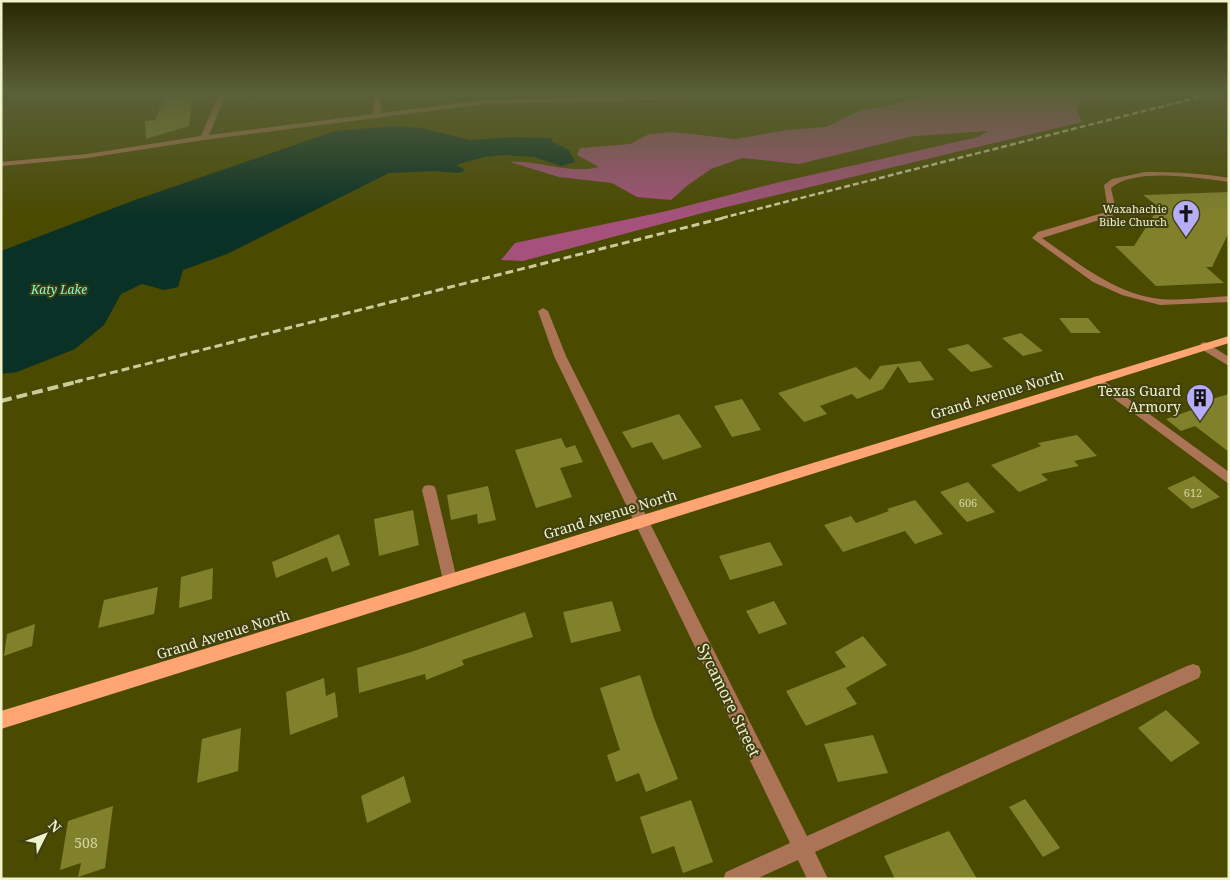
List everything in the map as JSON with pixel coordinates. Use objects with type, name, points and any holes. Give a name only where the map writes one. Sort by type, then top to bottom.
[{"type":"main road","name":"Grand Avenue North","points":[[1,720],[1229,338]]},
{"type":"street","points":[[204,138],[206,133]]},
{"type":"street","points":[[1,164],[87,156],[241,133]]},
{"type":"street","points":[[1229,180],[1184,174],[1117,179],[1107,187],[1112,210],[1109,214],[1042,234],[1037,238],[1096,280],[1126,293],[1160,302],[1229,299]]},
{"type":"street","name":"Sycamore Street","points":[[543,311],[560,356],[818,879]]},
{"type":"street","points":[[1205,346],[1229,362]]},
{"type":"street","points":[[1097,380],[1229,479]]},
{"type":"street","points":[[429,490],[450,580]]},
{"type":"street","points":[[733,879],[1193,672]]},
{"type":"shaded area","points":[[660,133],[682,133],[736,139],[769,133],[957,133],[914,136],[799,164],[742,158],[711,169],[671,200],[637,197],[612,183],[559,177],[510,162],[588,169],[599,167],[577,155],[580,148],[630,144],[649,134]]},
{"type":"shaded area","points":[[985,133],[1036,133],[710,211],[523,261],[501,260],[515,243],[667,211],[780,182],[978,137]]},
{"type":"water","name":"Katy Lake","points":[[329,133],[442,133],[470,140],[514,137],[551,138],[553,142],[569,150],[575,162],[561,166],[534,157],[505,155],[484,157],[459,164],[456,166],[463,168],[464,171],[459,173],[435,171],[389,173],[227,254],[183,270],[178,287],[164,290],[142,284],[121,294],[104,325],[75,349],[17,372],[1,374],[1,251],[135,200]]},
{"type":"building","points":[[146,133],[166,133],[146,139]]},
{"type":"building","name":"Waxahachie Bible Church","points":[[1229,192],[1229,232],[1212,267],[1206,267],[1224,283],[1156,286],[1115,246],[1134,246],[1159,207],[1143,195]]},
{"type":"building","points":[[1059,318],[1088,318],[1101,333],[1071,333]]},
{"type":"building","points":[[1021,333],[1043,351],[1023,356],[1002,338]]},
{"type":"building","points":[[968,344],[993,367],[971,372],[947,349]]},
{"type":"building","points":[[920,361],[934,380],[909,383],[898,366],[883,389],[857,399],[852,394],[820,406],[827,414],[804,422],[778,393],[856,367],[870,380],[880,366]]},
{"type":"building","name":"Texas Guard Armory","points":[[1229,394],[1229,452],[1195,426],[1181,431],[1166,419],[1209,404],[1205,401]]},
{"type":"building","points":[[742,399],[761,430],[732,437],[714,406]]},
{"type":"building","points":[[679,414],[702,447],[663,460],[652,442],[632,448],[622,432]]},
{"type":"building","points":[[1077,435],[1097,456],[1074,461],[1079,466],[1041,474],[1048,480],[1019,492],[991,465],[1041,446],[1038,443]]},
{"type":"building","points":[[561,438],[566,448],[575,445],[583,462],[560,468],[572,497],[536,508],[515,450]]},
{"type":"building","points":[[1194,476],[1220,497],[1192,509],[1167,488]]},
{"type":"building","points":[[968,482],[995,512],[967,522],[940,492]]},
{"type":"building","points":[[488,486],[496,520],[478,524],[477,514],[451,520],[447,495]]},
{"type":"building","points":[[915,500],[943,534],[915,544],[905,531],[843,552],[824,525],[851,516],[856,523],[889,511],[887,509]]},
{"type":"building","points":[[413,510],[419,545],[379,556],[374,519]]},
{"type":"building","points":[[339,534],[350,565],[332,572],[327,557],[276,578],[272,562]]},
{"type":"building","points":[[770,542],[783,565],[730,580],[719,556]]},
{"type":"building","points":[[213,568],[212,599],[179,608],[181,577]]},
{"type":"building","points":[[158,587],[154,614],[98,628],[104,600]]},
{"type":"building","points":[[612,601],[621,631],[571,643],[563,612]]},
{"type":"building","points":[[774,601],[787,624],[759,634],[746,611]]},
{"type":"building","points":[[525,612],[533,637],[462,660],[464,665],[426,680],[425,674],[359,693],[357,668],[411,652]]},
{"type":"building","points":[[35,624],[32,646],[4,656],[7,634]]},
{"type":"building","points":[[863,636],[887,665],[846,688],[857,704],[806,726],[786,691],[846,667],[835,652]]},
{"type":"building","points":[[640,675],[654,718],[678,779],[646,792],[639,773],[616,782],[607,755],[620,750],[600,688]]},
{"type":"building","points":[[324,678],[326,696],[335,692],[338,717],[290,735],[286,692]]},
{"type":"building","points":[[1166,710],[1200,743],[1171,762],[1138,728]]},
{"type":"building","points":[[241,728],[238,771],[197,783],[202,739]]},
{"type":"building","points":[[873,735],[888,773],[838,782],[824,744]]},
{"type":"building","points":[[404,776],[411,802],[367,823],[361,796]]},
{"type":"building","points":[[1025,799],[1060,848],[1043,857],[1009,807]]},
{"type":"building","points":[[691,800],[713,862],[683,873],[674,846],[652,854],[640,817]]},
{"type":"building","points":[[113,806],[105,868],[78,877],[81,863],[60,870],[68,821]]},
{"type":"building","points":[[949,831],[977,879],[895,879],[884,856]]},
{"type":"railway","points":[[722,218],[1057,133]]},
{"type":"railway","points":[[75,382],[727,217]]},
{"type":"railway","points":[[1,401],[80,381]]},
{"type":"place","name":"Waxahachie Bible Church","points":[[1186,238]]},
{"type":"place","name":"Texas Guard Armory","points":[[1200,422]]}]
